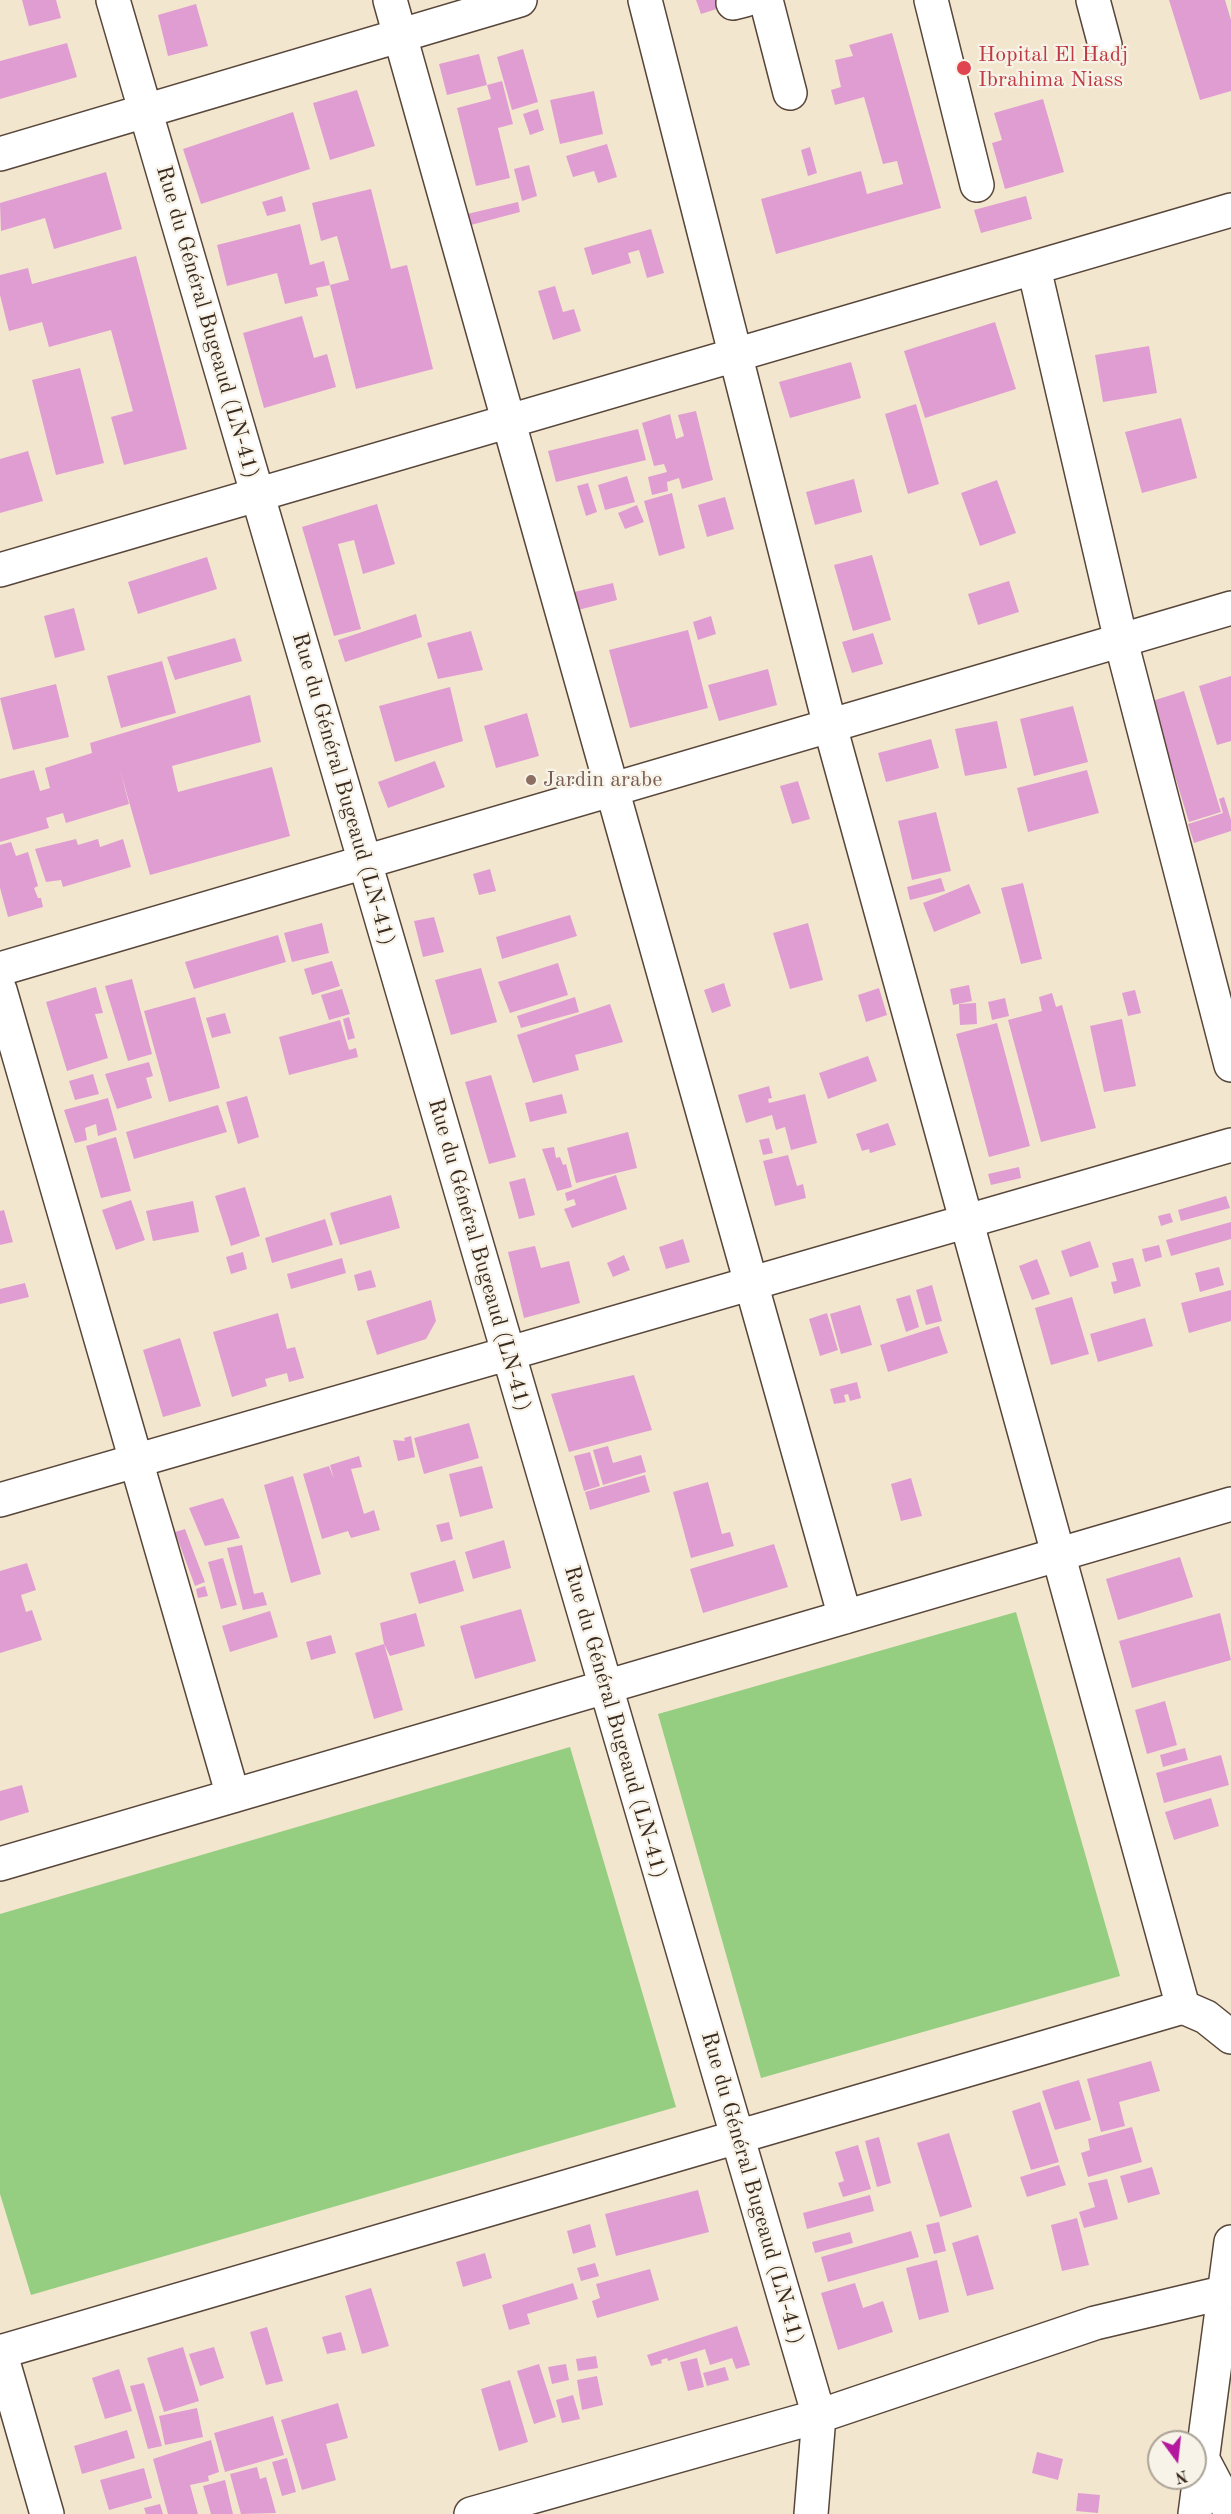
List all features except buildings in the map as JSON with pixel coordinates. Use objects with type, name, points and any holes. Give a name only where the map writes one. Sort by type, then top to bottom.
[{"type":"street","name":"Rue du Général Bugeaud (LN-41)","points":[[113,0],[819,2416],[811,2514]]},
{"type":"street","points":[[390,0],[845,1617]]},
{"type":"street","points":[[0,154],[520,0]]},
{"type":"street","points":[[645,0],[830,726],[1183,2007]]},
{"type":"street","points":[[766,0],[790,93]]},
{"type":"street","points":[[931,0],[977,185]]},
{"type":"street","points":[[1093,0],[1105,45]]},
{"type":"street","points":[[0,570],[1231,210]]},
{"type":"street","points":[[1034,268],[1121,640],[1231,1065]]},
{"type":"street","points":[[0,969],[1231,608]]},
{"type":"street","points":[[0,990],[233,1796]]},
{"type":"street","points":[[0,1500],[1231,1145]]},
{"type":"street","points":[[0,1864],[1231,1504]]},
{"type":"street","points":[[47,2514],[0,2352],[1183,2007],[1206,2017],[1231,2037]]},
{"type":"street","points":[[1206,2430],[1231,2242]]},
{"type":"street","points":[[471,2514],[819,2416],[1095,2323],[1226,2292]]},
{"type":"street","points":[[1207,2467],[1231,2513]]},
{"type":"street","points":[[1195,2514],[1198,2490]]},
{"type":"green space","points":[[1016,1612],[1120,1976],[761,2078],[658,1714]]},
{"type":"green space","points":[[570,1747],[676,2107],[31,2295],[0,2194],[0,1914]]},
{"type":"place","name":"Hopital El Hadj Ibrahima Niass","points":[[964,68]]},
{"type":"place","name":"Jardin arabe","points":[[531,780]]}]
